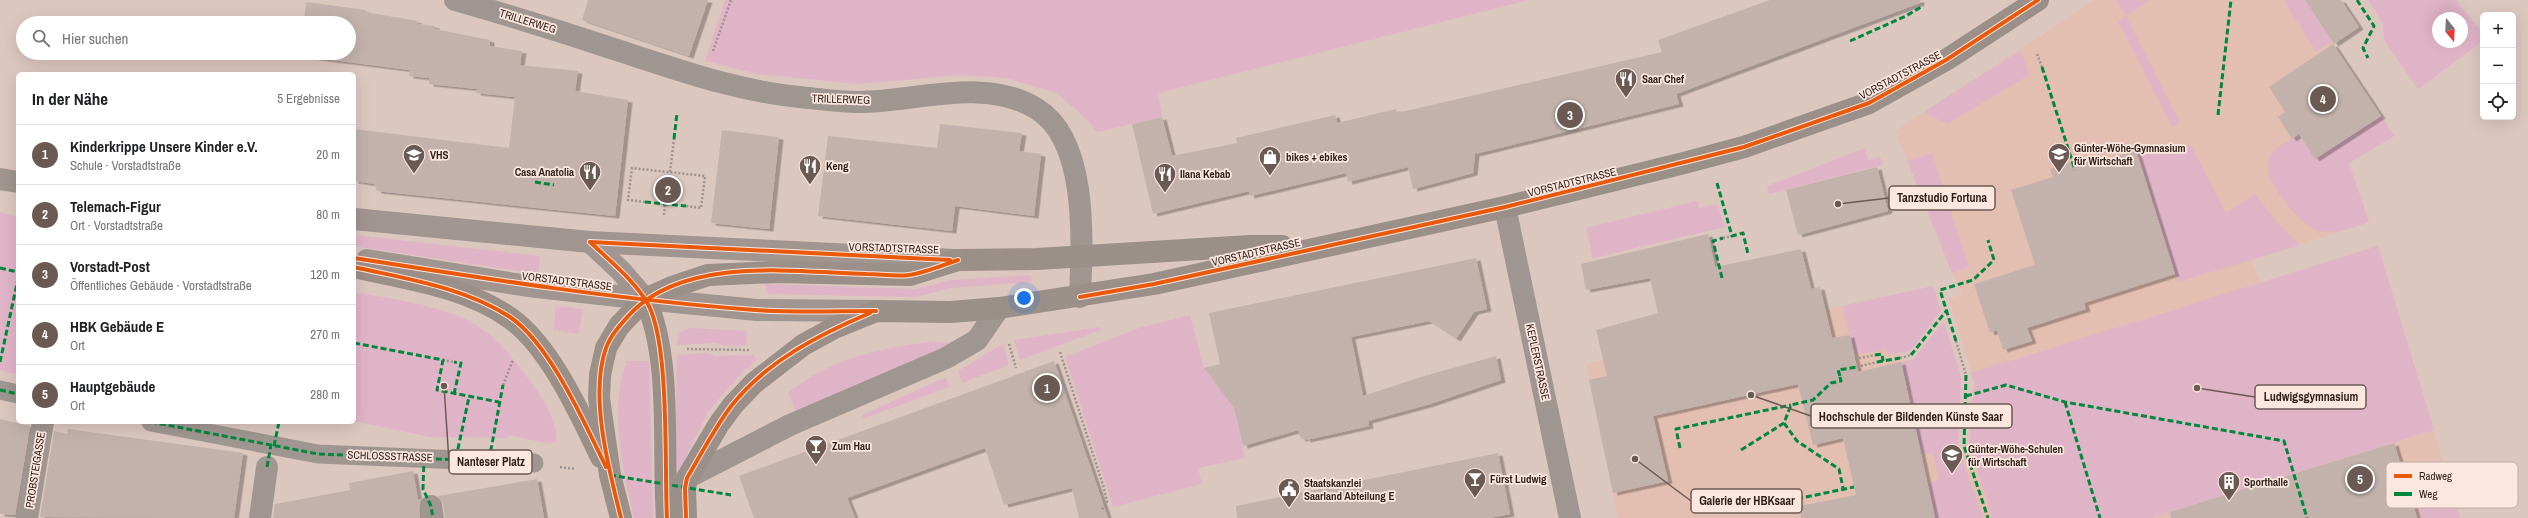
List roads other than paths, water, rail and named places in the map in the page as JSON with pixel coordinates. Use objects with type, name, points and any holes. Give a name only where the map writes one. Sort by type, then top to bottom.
[{"type":"main road","name":"VORSTADTSTRASSE","points":[[356,258],[521,285],[757,310],[951,312],[999,308],[1080,297],[1154,284],[1320,246],[1505,207],[1728,152],[1869,103],[1946,60],[2038,0]]},
{"type":"main road","name":"VORSTADTSTRASSE","points":[[356,219],[590,242],[958,260],[1082,256],[1250,246],[1320,246]]},
{"type":"main road","points":[[590,242],[621,271],[645,299],[655,319],[660,352],[667,518]]},
{"type":"main road","points":[[621,518],[610,475],[599,398],[600,375],[606,348],[619,326],[645,299],[708,274],[777,272],[910,275],[958,260]]},
{"type":"main road","points":[[356,267],[439,286],[482,302],[510,318],[535,343],[558,376],[610,475]]},
{"type":"main road","points":[[686,518],[685,488],[687,478],[728,411],[754,383],[803,345],[834,328],[876,311]]},
{"type":"street","name":"TRILLERWEG","points":[[455,0],[536,23],[703,78],[797,97],[859,102],[960,93],[1003,95],[1038,109],[1059,131],[1072,161],[1079,194],[1082,256],[1080,297]]},
{"type":"street","name":"KEPLERSTRASSE","points":[[1505,207],[1570,518]]},
{"type":"street","points":[[687,478],[790,425],[946,358],[977,340],[999,308]]},
{"type":"street","points":[[0,390],[16,394]]},
{"type":"street","name":"PROBSTEIGASSE","points":[[27,518],[43,424]]},
{"type":"street","name":"SCHLOSSSTRASSE","points":[[161,424],[318,454],[534,462]]},
{"type":"street","points":[[260,518],[271,445]]},
{"type":"place","name":"Saar Chef","points":[[1626,98]]},
{"type":"place","name":"HBK Gebäude E","points":[[2323,99]]},
{"type":"place","name":"Vorstadt-Post","points":[[1570,115]]},
{"type":"place","name":"VHS","points":[[414,174]]},
{"type":"place","name":"Günter-Wöhe-Gymnasium für Wirtschaft","points":[[2059,174]]},
{"type":"place","name":"bikes + ebikes","points":[[1270,176]]},
{"type":"place","name":"Keng","points":[[810,186]]},
{"type":"place","name":"Telemach-Figur","points":[[668,190]]},
{"type":"place","name":"Casa Anatolia","points":[[590,192]]},
{"type":"place","name":"Ilana Kebab","points":[[1165,194]]},
{"type":"place","name":"Tanzstudio Fortuna","points":[[1838,204]]},
{"type":"place","name":"Nanteser Platz","points":[[444,386]]},
{"type":"place","name":"Kinderkrippe Unsere Kinder e.V.","points":[[1047,388]]},
{"type":"place","name":"Ludwigsgymnasium","points":[[2197,388]]},
{"type":"place","name":"Hochschule der Bildenden Künste Saar","points":[[1751,395]]},
{"type":"place","name":"Galerie der HBKsaar","points":[[1635,459]]},
{"type":"place","name":"Zum Hau","points":[[816,466]]},
{"type":"place","name":"Günter-Wöhe-Schulen für Wirtschaft","points":[[1952,474]]},
{"type":"place","name":"Hauptgebäude","points":[[2360,479]]},
{"type":"place","name":"Fürst Ludwig","points":[[1475,498]]},
{"type":"place","name":"Sporthalle","points":[[2229,502]]},
{"type":"place","name":"Staatskanzlei Saarland Abteilung E","points":[[1289,508]]}]
